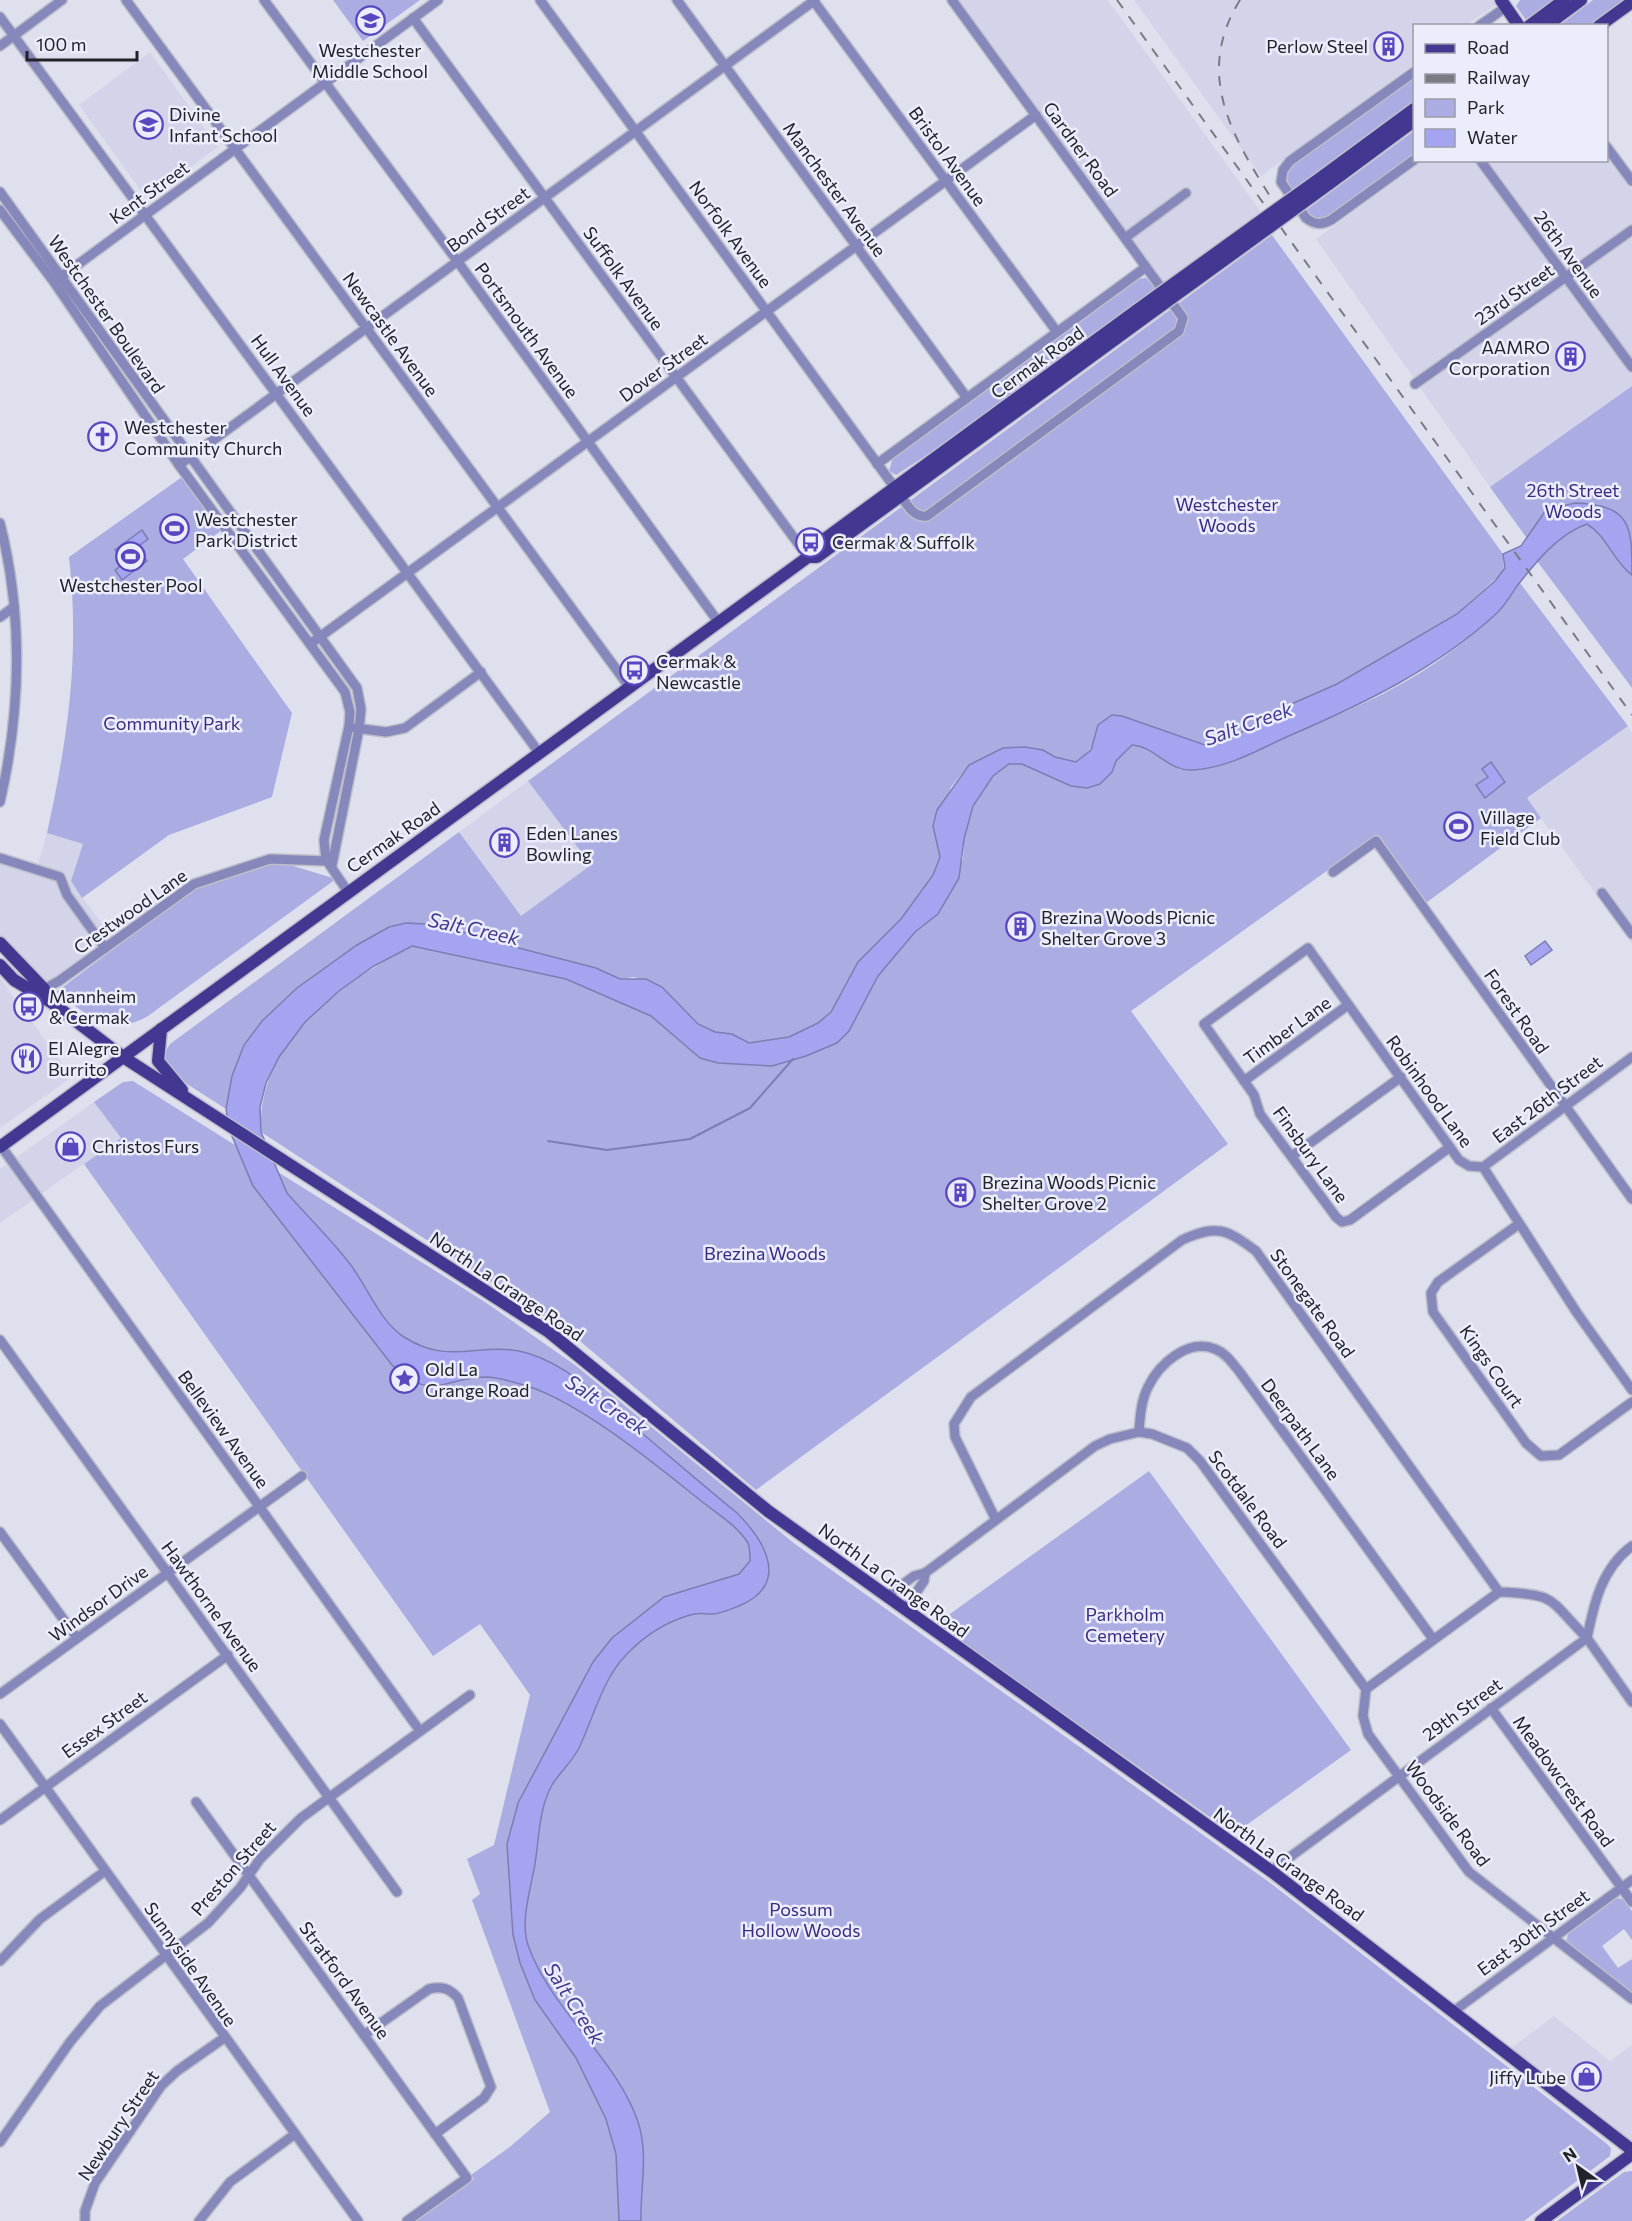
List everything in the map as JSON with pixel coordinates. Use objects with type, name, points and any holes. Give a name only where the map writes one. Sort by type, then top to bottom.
[{"type":"main road","points":[[1532,24],[1562,6],[1581,0]]},
{"type":"main road","points":[[1507,2],[1519,24]]},
{"type":"main road","points":[[1602,24],[1632,2]]},
{"type":"main road","points":[[1548,24],[1562,6]]},
{"type":"main road","name":"Cermak Road","points":[[1326,180],[1413,109]]},
{"type":"main road","name":"Cermak Road","points":[[0,1147],[808,558],[811,549],[898,492],[1326,180],[1413,122]]},
{"type":"main road","points":[[0,943],[44,989],[51,1001]]},
{"type":"main road","name":"North La Grange Road","points":[[0,965],[14,980],[51,1001],[123,1057],[549,1332],[768,1511],[1271,1871],[1454,2011],[1632,2152]]},
{"type":"main road","points":[[161,1029],[158,1061],[170,1078],[203,1110]]},
{"type":"main road","points":[[1541,2221],[1632,2152]]},
{"type":"street","points":[[0,46],[62,0]]},
{"type":"street","name":"Newcastle Avenue","points":[[126,0],[630,688]]},
{"type":"street","name":"Portsmouth Avenue","points":[[264,0],[458,262],[719,623]]},
{"type":"street","name":"Kent Street","points":[[58,279],[438,0]]},
{"type":"street","name":"Norfolk Avenue","points":[[540,0],[898,492]]},
{"type":"street","name":"Manchester Avenue","points":[[677,0],[967,398]]},
{"type":"street","name":"Bond Street","points":[[179,465],[814,0]]},
{"type":"street","name":"Bristol Avenue","points":[[814,0],[1057,332]]},
{"type":"street","name":"Gardner Road","points":[[898,492],[914,513],[921,517],[927,516],[1179,331],[1183,318],[952,0]]},
{"type":"street","points":[[1481,24],[1507,2]]},
{"type":"street","name":"Hull Avenue","points":[[0,17],[540,754]]},
{"type":"street","name":"Suffolk Avenue","points":[[413,18],[808,558]]},
{"type":"street","points":[[1413,73],[1290,161],[1282,170],[1281,182],[1306,218],[1311,223],[1321,224],[1331,220],[1413,161]]},
{"type":"street","name":"Dover Street","points":[[310,644],[1036,115]]},
{"type":"street","points":[[1608,149],[1632,181]]},
{"type":"street","name":"26th Avenue","points":[[1481,162],[1632,367]]},
{"type":"street","name":"Westchester Boulevard","points":[[0,192],[179,465],[345,692],[354,728]]},
{"type":"street","points":[[1125,238],[1186,193]]},
{"type":"street","name":"Westchester Boulevard","points":[[0,210],[58,279],[357,688],[361,709],[354,728],[329,863]]},
{"type":"street","name":"23rd Street","points":[[1415,384],[1632,230]]},
{"type":"street","name":"Cermak Road","points":[[877,464],[1146,267]]},
{"type":"street","points":[[0,523],[14,607],[17,646],[15,704],[10,751],[0,802]]},
{"type":"street","points":[[0,617],[14,607]]},
{"type":"street","points":[[354,728],[386,732],[405,728],[481,672]]},
{"type":"street","name":"Forest Road","points":[[1333,872],[1376,841],[1632,1199]]},
{"type":"street","points":[[0,858],[60,877],[67,895],[105,948]]},
{"type":"street","name":"Crestwood Lane","points":[[44,989],[59,981],[194,884],[270,859],[329,863]]},
{"type":"street","points":[[329,863],[348,892]]},
{"type":"street","points":[[1602,893],[1632,934]]},
{"type":"street","name":"Robinhood Lane","points":[[1204,1024],[1308,948],[1450,1148],[1464,1164],[1483,1167],[1577,1313],[1632,1390]]},
{"type":"street","points":[[51,1001],[59,981]]},
{"type":"street","name":"Timber Lane","points":[[1244,1081],[1348,1005]]},
{"type":"street","name":"Finsbury Lane","points":[[1204,1024],[1254,1095],[1260,1114],[1336,1217],[1346,1222],[1450,1148]]},
{"type":"street","name":"East 26th Street","points":[[1483,1167],[1632,1057]]},
{"type":"street","points":[[1292,1156],[1401,1077]]},
{"type":"street","name":"Belleview Avenue","points":[[0,1147],[420,1731]]},
{"type":"street","name":"Kings Court","points":[[1519,1224],[1438,1282],[1431,1293],[1430,1306],[1433,1312],[1526,1443],[1541,1456],[1559,1455],[1632,1402]]},
{"type":"street","name":"Stonegate Road","points":[[995,1518],[956,1437],[954,1424],[960,1410],[982,1386],[1176,1245],[1197,1233],[1217,1229],[1233,1234],[1256,1251],[1499,1592]]},
{"type":"street","name":"Hawthorne Avenue","points":[[0,1340],[398,1892]]},
{"type":"street","name":"Deerpath Lane","points":[[1138,1432],[1140,1410],[1147,1389],[1166,1362],[1181,1352],[1198,1346],[1215,1348],[1223,1353],[1239,1371],[1433,1639]]},
{"type":"street","points":[[887,1596],[914,1576],[925,1573],[995,1518],[1095,1446],[1138,1432]]},
{"type":"street","name":"Scotdale Road","points":[[1138,1432],[1170,1439],[1187,1448],[1200,1461],[1366,1689]]},
{"type":"street","name":"Windsor Drive","points":[[0,1694],[302,1476]]},
{"type":"street","points":[[0,1532],[76,1638]]},
{"type":"street","points":[[1587,1638],[1605,1577],[1617,1558],[1632,1546]]},
{"type":"street","points":[[904,1609],[924,1581],[925,1573]]},
{"type":"street","points":[[1366,1689],[1499,1592],[1546,1597],[1558,1604],[1587,1638],[1632,1702]]},
{"type":"street","name":"29th Street","points":[[1271,1871],[1587,1638]]},
{"type":"street","name":"Essex Street","points":[[0,1820],[228,1655]]},
{"type":"street","name":"Woodside Road","points":[[1366,1689],[1363,1716],[1368,1734],[1469,1872],[1632,1999]]},
{"type":"street","name":"Preston Street","points":[[0,2142],[90,2017],[113,1994],[208,1923],[280,1837],[329,1797],[470,1695]]},
{"type":"street","name":"Meadowcrest Road","points":[[1491,1708],[1632,1902]]},
{"type":"street","name":"Sunnyside Avenue","points":[[0,1724],[165,1957],[358,2221]]},
{"type":"street","name":"Stratford Avenue","points":[[196,1802],[467,2178],[407,2221]]},
{"type":"street","points":[[0,1961],[40,1919],[105,1871]]},
{"type":"street","name":"East 30th Street","points":[[1454,2011],[1632,1880]]},
{"type":"street","points":[[364,2035],[429,1989],[442,1987],[453,1992],[458,1998],[491,2087],[484,2098],[435,2133]]},
{"type":"street","name":"Newbury Street","points":[[85,2221],[85,2211],[95,2183],[161,2086],[177,2071],[224,2038]]},
{"type":"street","points":[[199,2221],[230,2182],[295,2134]]},
{"type":"shaded area","points":[[958,0],[1108,0],[1261,212],[1164,283]]},
{"type":"shaded area","points":[[1134,0],[1502,0],[1468,24],[1413,24],[1413,65],[1261,176]]},
{"type":"shaded area","name":"Divine Infant School","points":[[150,52],[218,147],[147,199],[79,105]]},
{"type":"shaded area","points":[[1608,155],[1632,190],[1632,386],[1490,487],[1316,239],[1422,162],[1608,162]]},
{"type":"shaded area","points":[[1628,726],[1632,732],[1632,944],[1527,799]]},
{"type":"shaded area","points":[[528,781],[591,865],[521,917],[459,832]]},
{"type":"shaded area","points":[[47,833],[83,844],[72,883],[113,939],[46,987],[18,960],[0,935],[0,854],[37,867]]},
{"type":"shaded area","points":[[0,978],[72,1077],[0,1128]]},
{"type":"shaded area","points":[[94,1102],[121,1138],[0,1223],[0,1169]]},
{"type":"shaded area","points":[[1554,2016],[1610,2061],[1632,2045],[1632,2145],[1510,2049]]},
{"type":"green space","name":"Westchester Middle School","points":[[333,0],[420,0],[363,41]]},
{"type":"green space","points":[[1520,0],[1554,0],[1526,20],[1516,6]]},
{"type":"green space","points":[[1593,0],[1627,0],[1593,24],[1562,24]]},
{"type":"green space","points":[[1413,78],[1413,102],[1291,192],[1286,178],[1293,165]]},
{"type":"green space","points":[[1413,132],[1413,156],[1324,220],[1313,218],[1305,211]]},
{"type":"green space","name":"Westchester Woods","points":[[1272,235],[1503,554],[1504,571],[1457,614],[1337,684],[1280,709],[1227,741],[1206,745],[1122,716],[1098,725],[1089,751],[1076,762],[1055,757],[1043,750],[1003,748],[969,765],[951,787],[935,837],[940,849],[940,857],[933,875],[901,919],[858,962],[831,1012],[818,1023],[789,1037],[749,1043],[732,1034],[715,1032],[698,1024],[662,987],[634,977],[620,979],[596,968],[453,929],[357,945],[297,988],[262,1021],[244,1045],[232,1076],[226,1109],[173,1075],[162,1057],[170,1044],[459,832],[521,916],[591,865],[528,781]]},
{"type":"green space","points":[[1146,278],[1157,289],[942,445],[896,475],[889,471],[893,457],[1137,279]]},
{"type":"green space","name":"26th Street Woods","points":[[1632,386],[1632,688],[1537,561],[1541,558],[1490,487]]},
{"type":"green space","name":"Community Park","points":[[182,477],[222,530],[183,559],[292,713],[272,797],[169,835],[82,898],[71,881],[83,844],[47,833],[61,763],[70,696],[73,628],[69,557]]},
{"type":"green space","name":"Brezina Woods","points":[[1520,583],[1628,726],[1527,798],[1541,818],[1426,903],[1377,835],[1131,1011],[1228,1144],[756,1490],[574,1336],[261,1132],[263,1099],[273,1070],[288,1043],[308,1019],[357,978],[412,946],[566,979],[651,1016],[700,1058],[718,1063],[772,1066],[837,1043],[849,1031],[878,976],[915,932],[938,914],[963,859],[964,839],[973,806],[993,776],[1009,764],[1022,764],[1042,772],[1112,772],[1116,761],[1132,745],[1143,745],[1181,770],[1274,739],[1321,722],[1410,679],[1451,652],[1488,620]]},
{"type":"green space","points":[[277,861],[336,879],[148,1016],[122,1025],[110,1024],[88,1015],[56,992],[194,889]]},
{"type":"green space","name":"Possum Hollow Woods","points":[[133,1081],[485,1302],[575,1365],[795,1544],[1269,1882],[1607,2144],[1611,2148],[1610,2156],[1524,2221],[415,2221],[474,2179],[471,2175],[511,2146],[550,2112],[472,1900],[480,1894],[467,1859],[494,1845],[530,1695],[480,1624],[433,1656],[84,1164],[121,1138],[94,1102],[123,1082]]},
{"type":"green space","name":"Parkholm Cemetery","points":[[1149,1471],[1351,1750],[1234,1834],[936,1624]]},
{"type":"green space","points":[[1616,1898],[1623,1899],[1632,1911],[1632,1940],[1624,1929],[1602,1946],[1618,1968],[1632,1959],[1632,1994],[1566,1942],[1568,1934]]},
{"type":"green space","points":[[1632,2171],[1632,2221],[1557,2221],[1624,2172]]},
{"type":"water","name":"Salt Creek","points":[[1575,503],[1608,508],[1625,522],[1631,544],[1632,575],[1594,529],[1587,524],[1576,529],[1557,542],[1539,559],[1506,603],[1475,632],[1426,667],[1373,697],[1319,723],[1219,766],[1193,770],[1176,767],[1140,746],[1132,745],[1116,761],[1112,772],[1100,784],[1087,788],[1071,786],[1022,764],[1009,764],[993,776],[973,806],[964,839],[959,878],[938,914],[915,932],[878,976],[849,1031],[837,1043],[806,1056],[772,1066],[718,1063],[700,1058],[651,1016],[566,979],[412,946],[374,966],[339,991],[305,1022],[279,1057],[266,1083],[260,1107],[261,1132],[287,1193],[350,1264],[381,1313],[395,1330],[421,1346],[436,1350],[451,1352],[511,1350],[527,1353],[559,1367],[603,1399],[737,1513],[756,1536],[764,1549],[768,1562],[769,1574],[765,1586],[755,1597],[722,1612],[693,1614],[672,1622],[647,1636],[626,1655],[610,1676],[576,1753],[552,1785],[542,1813],[527,1904],[526,1936],[538,1968],[567,2013],[615,2077],[638,2122],[644,2159],[641,2221],[619,2221],[616,2154],[606,2119],[576,2058],[535,2000],[520,1963],[513,1935],[507,1844],[518,1803],[593,1662],[612,1638],[664,1597],[739,1574],[750,1561],[749,1545],[732,1525],[661,1469],[614,1434],[565,1403],[541,1391],[494,1378],[470,1378],[428,1386],[406,1376],[392,1365],[253,1186],[229,1129],[226,1109],[232,1076],[244,1045],[262,1021],[297,988],[357,945],[389,927],[406,923],[453,929],[596,968],[620,979],[646,979],[662,987],[698,1024],[715,1032],[732,1034],[749,1043],[789,1037],[818,1023],[831,1012],[858,962],[901,919],[933,875],[940,857],[933,826],[937,810],[969,765],[1003,748],[1025,747],[1043,750],[1055,757],[1076,762],[1091,750],[1098,725],[1112,715],[1122,716],[1205,745],[1227,741],[1280,709],[1337,684],[1457,614],[1495,581],[1505,568],[1503,554],[1521,546],[1546,510]]},
{"type":"water","name":"Westchester Pool","points":[[142,530],[148,539],[136,548],[147,561],[122,580],[115,570],[125,563],[115,550]]},
{"type":"water","points":[[1491,762],[1505,782],[1485,798],[1476,785],[1488,777],[1482,769]]},
{"type":"water","points":[[1545,941],[1552,950],[1531,965],[1525,956]]},
{"type":"waterway","points":[[548,1141],[607,1150],[690,1139],[750,1108],[793,1059]]},
{"type":"railway","points":[[1117,0],[1632,715]]},
{"type":"railway","points":[[1240,0],[1227,27],[1220,53],[1219,79],[1232,128],[1273,201]]},
{"type":"place","name":"Westchester Middle School","points":[[370,21]]},
{"type":"place","name":"Perlow Steel","points":[[1389,46]]},
{"type":"place","name":"Divine Infant School","points":[[148,124]]},
{"type":"place","name":"AAMRO Corporation","points":[[1571,357]]},
{"type":"place","name":"Westchester Community Church","points":[[103,437]]},
{"type":"place","name":"Westchester Park District","points":[[174,529]]},
{"type":"place","name":"Cermak & Suffolk","points":[[811,542]]},
{"type":"place","name":"Westchester Pool","points":[[131,556]]},
{"type":"place","name":"Cermak & Newcastle","points":[[635,671]]},
{"type":"place","name":"Village Field Club","points":[[1459,827]]},
{"type":"place","name":"Eden Lanes Bowling","points":[[505,843]]},
{"type":"place","name":"Brezina Woods Picnic Shelter Grove 3","points":[[1020,927]]},
{"type":"place","name":"Mannheim & Cermak","points":[[28,1006]]},
{"type":"place","name":"El Alegre Burrito","points":[[27,1058]]},
{"type":"place","name":"Christos Furs","points":[[71,1146]]},
{"type":"place","name":"Brezina Woods Picnic Shelter Grove 2","points":[[961,1192]]},
{"type":"place","name":"Old La Grange Road","points":[[404,1379]]},
{"type":"place","name":"Jiffy Lube","points":[[1587,2077]]}]
